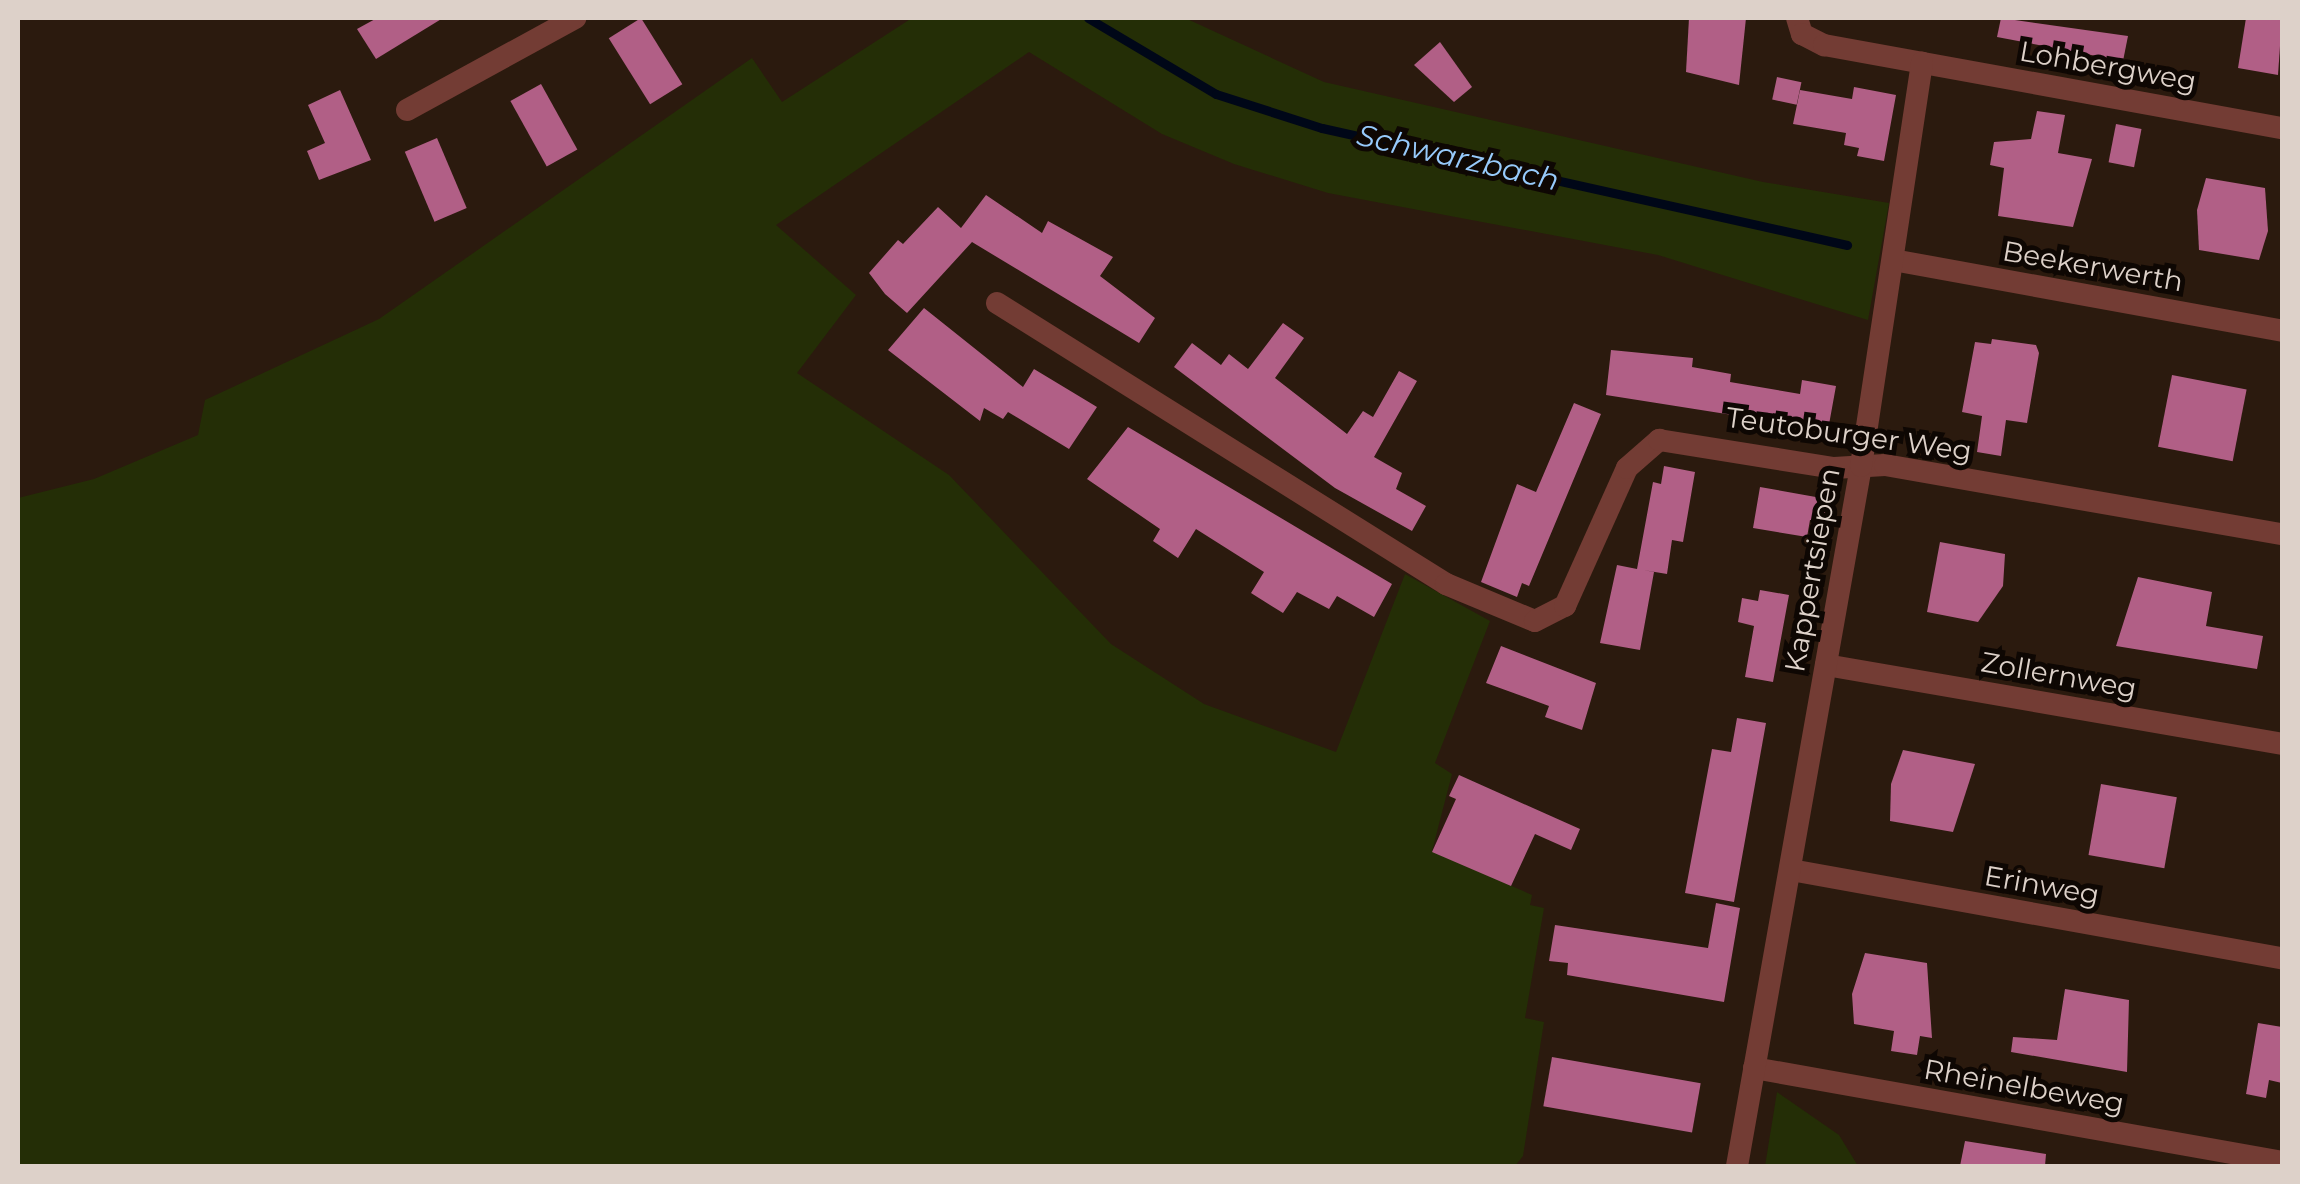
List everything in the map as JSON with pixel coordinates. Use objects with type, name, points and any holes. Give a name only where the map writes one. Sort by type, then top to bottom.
[{"type":"street","points":[[406,110],[574,18]]},
{"type":"street","points":[[1797,18],[1802,34],[1824,45],[1922,63]]},
{"type":"street","name":"Lohbergweg","points":[[1922,63],[2282,128]]},
{"type":"street","name":"Kappertsiepen","points":[[1737,1166],[1860,466],[1922,63]]},
{"type":"street","name":"Beekerwerth","points":[[1894,260],[2282,331]]},
{"type":"street","name":"Teutoburger Weg","points":[[997,303],[1446,584],[1534,622],[1564,606],[1626,468],[1659,440],[1834,468],[1886,465],[2282,534]]},
{"type":"street","name":"Zollernweg","points":[[1826,665],[2282,744]]},
{"type":"street","name":"Erinweg","points":[[1791,870],[2282,958]]},
{"type":"street","name":"Rheinelbeweg","points":[[1754,1068],[2282,1162]]},
{"type":"green space","points":[[912,18],[1185,18],[1324,82],[1763,182],[1889,203],[1868,320],[1658,255],[1328,193],[1234,164],[1162,134],[1029,52],[776,225],[856,295],[797,373],[949,475],[1111,644],[1204,704],[1336,752],[1405,574],[1490,621],[1435,763],[1452,774],[1432,851],[1532,895],[1530,905],[1544,908],[1525,1018],[1544,1022],[1523,1156],[1515,1166],[18,1166],[18,498],[94,479],[198,435],[205,400],[379,319],[752,58],[782,102]]},
{"type":"green space","points":[[1777,1092],[1839,1135],[1858,1166],[1765,1166]]},
{"type":"building","points":[[377,18],[443,18],[376,59],[357,29]]},
{"type":"building","points":[[641,18],[682,84],[650,104],[609,38]]},
{"type":"building","points":[[1689,18],[1746,18],[1739,85],[1686,72]]},
{"type":"building","points":[[2001,18],[2128,36],[2123,61],[1997,37]]},
{"type":"building","points":[[2246,18],[2282,18],[2278,75],[2238,68]]},
{"type":"building","points":[[1440,42],[1472,87],[1454,102],[1414,65]]},
{"type":"building","points":[[1777,77],[1801,82],[1797,105],[1772,99]]},
{"type":"building","points":[[541,84],[577,150],[547,167],[510,101]]},
{"type":"building","points":[[1854,87],[1896,95],[1884,161],[1857,156],[1859,148],[1844,145],[1846,133],[1793,124],[1800,90],[1852,99]]},
{"type":"building","points":[[340,90],[371,160],[319,180],[307,151],[325,143],[308,105]]},
{"type":"building","points":[[2037,111],[2065,115],[2058,153],[2092,159],[2073,227],[1998,216],[2004,168],[1990,165],[1994,142],[2031,139]]},
{"type":"building","points":[[2116,124],[2142,129],[2134,167],[2109,162]]},
{"type":"building","points":[[437,138],[467,208],[434,222],[405,152]]},
{"type":"building","points":[[2206,178],[2265,188],[2268,231],[2259,260],[2199,250],[2197,210]]},
{"type":"building","points":[[986,195],[1042,233],[1048,221],[1113,257],[1100,276],[1155,318],[1139,343],[972,242],[907,313],[885,294],[869,273],[898,240],[903,244],[938,207],[961,228]]},
{"type":"building","points":[[924,308],[1023,387],[1034,369],[1097,407],[1069,449],[1008,412],[1003,419],[984,408],[980,421],[888,350]]},
{"type":"building","points":[[1283,323],[1304,338],[1275,378],[1347,434],[1363,411],[1373,417],[1399,371],[1417,381],[1374,457],[1402,473],[1396,489],[1426,506],[1412,531],[1335,488],[1174,367],[1192,343],[1221,365],[1229,354],[1248,369]]},
{"type":"building","points":[[1992,339],[2036,345],[2039,353],[2027,423],[2006,420],[2001,456],[1977,452],[1982,416],[1962,412],[1975,342],[1991,344]]},
{"type":"building","points":[[1611,350],[1693,358],[1692,367],[1731,374],[1730,382],[1800,394],[1802,380],[1836,386],[1828,430],[1606,395]]},
{"type":"building","points":[[2172,375],[2247,390],[2233,461],[2158,447]]},
{"type":"building","points":[[1574,403],[1601,414],[1529,586],[1522,583],[1517,597],[1481,582],[1517,484],[1536,492]]},
{"type":"building","points":[[1128,427],[1392,584],[1374,617],[1337,596],[1329,609],[1297,592],[1283,613],[1251,593],[1264,572],[1196,529],[1178,558],[1153,541],[1160,529],[1087,479]]},
{"type":"building","points":[[1664,466],[1695,472],[1683,542],[1672,540],[1667,574],[1643,570],[1654,572],[1640,650],[1600,643],[1617,565],[1637,569],[1653,482],[1661,484]]},
{"type":"building","points":[[1760,487],[1827,499],[1823,521],[1810,520],[1807,537],[1753,528]]},
{"type":"building","points":[[1940,542],[2005,554],[2003,586],[1978,622],[1927,612]]},
{"type":"building","points":[[2138,577],[2212,592],[2206,626],[2263,636],[2257,669],[2116,646]]},
{"type":"building","points":[[1760,590],[1789,595],[1773,682],[1745,677],[1754,626],[1738,622],[1742,598],[1758,601]]},
{"type":"building","points":[[1501,646],[1596,683],[1582,730],[1545,717],[1549,706],[1486,683]]},
{"type":"building","points":[[1737,718],[1766,723],[1734,902],[1685,893],[1712,749],[1731,752]]},
{"type":"building","points":[[1903,750],[1975,764],[1953,832],[1890,821],[1891,784]]},
{"type":"building","points":[[1459,775],[1580,829],[1571,850],[1535,834],[1511,886],[1432,852],[1456,799],[1449,796]]},
{"type":"building","points":[[2101,784],[2177,797],[2164,868],[2088,855]]},
{"type":"building","points":[[1716,903],[1740,908],[1724,1002],[1567,975],[1568,963],[1549,961],[1555,925],[1708,948]]},
{"type":"building","points":[[1865,953],[1927,963],[1932,1038],[1920,1036],[1917,1055],[1891,1051],[1894,1031],[1854,1024],[1852,994]]},
{"type":"building","points":[[2065,989],[2129,1000],[2127,1072],[2011,1052],[2013,1037],[2057,1040]]},
{"type":"building","points":[[2258,1023],[2282,1027],[2282,1083],[2269,1080],[2266,1098],[2246,1094]]},
{"type":"building","points":[[1552,1057],[1701,1083],[1692,1132],[1543,1106]]},
{"type":"building","points":[[1965,1141],[2046,1154],[2045,1166],[1960,1166]]},
{"type":"waterway","name":"Schwarzbach","points":[[1088,18],[1216,94],[1322,128],[1847,245]]}]
